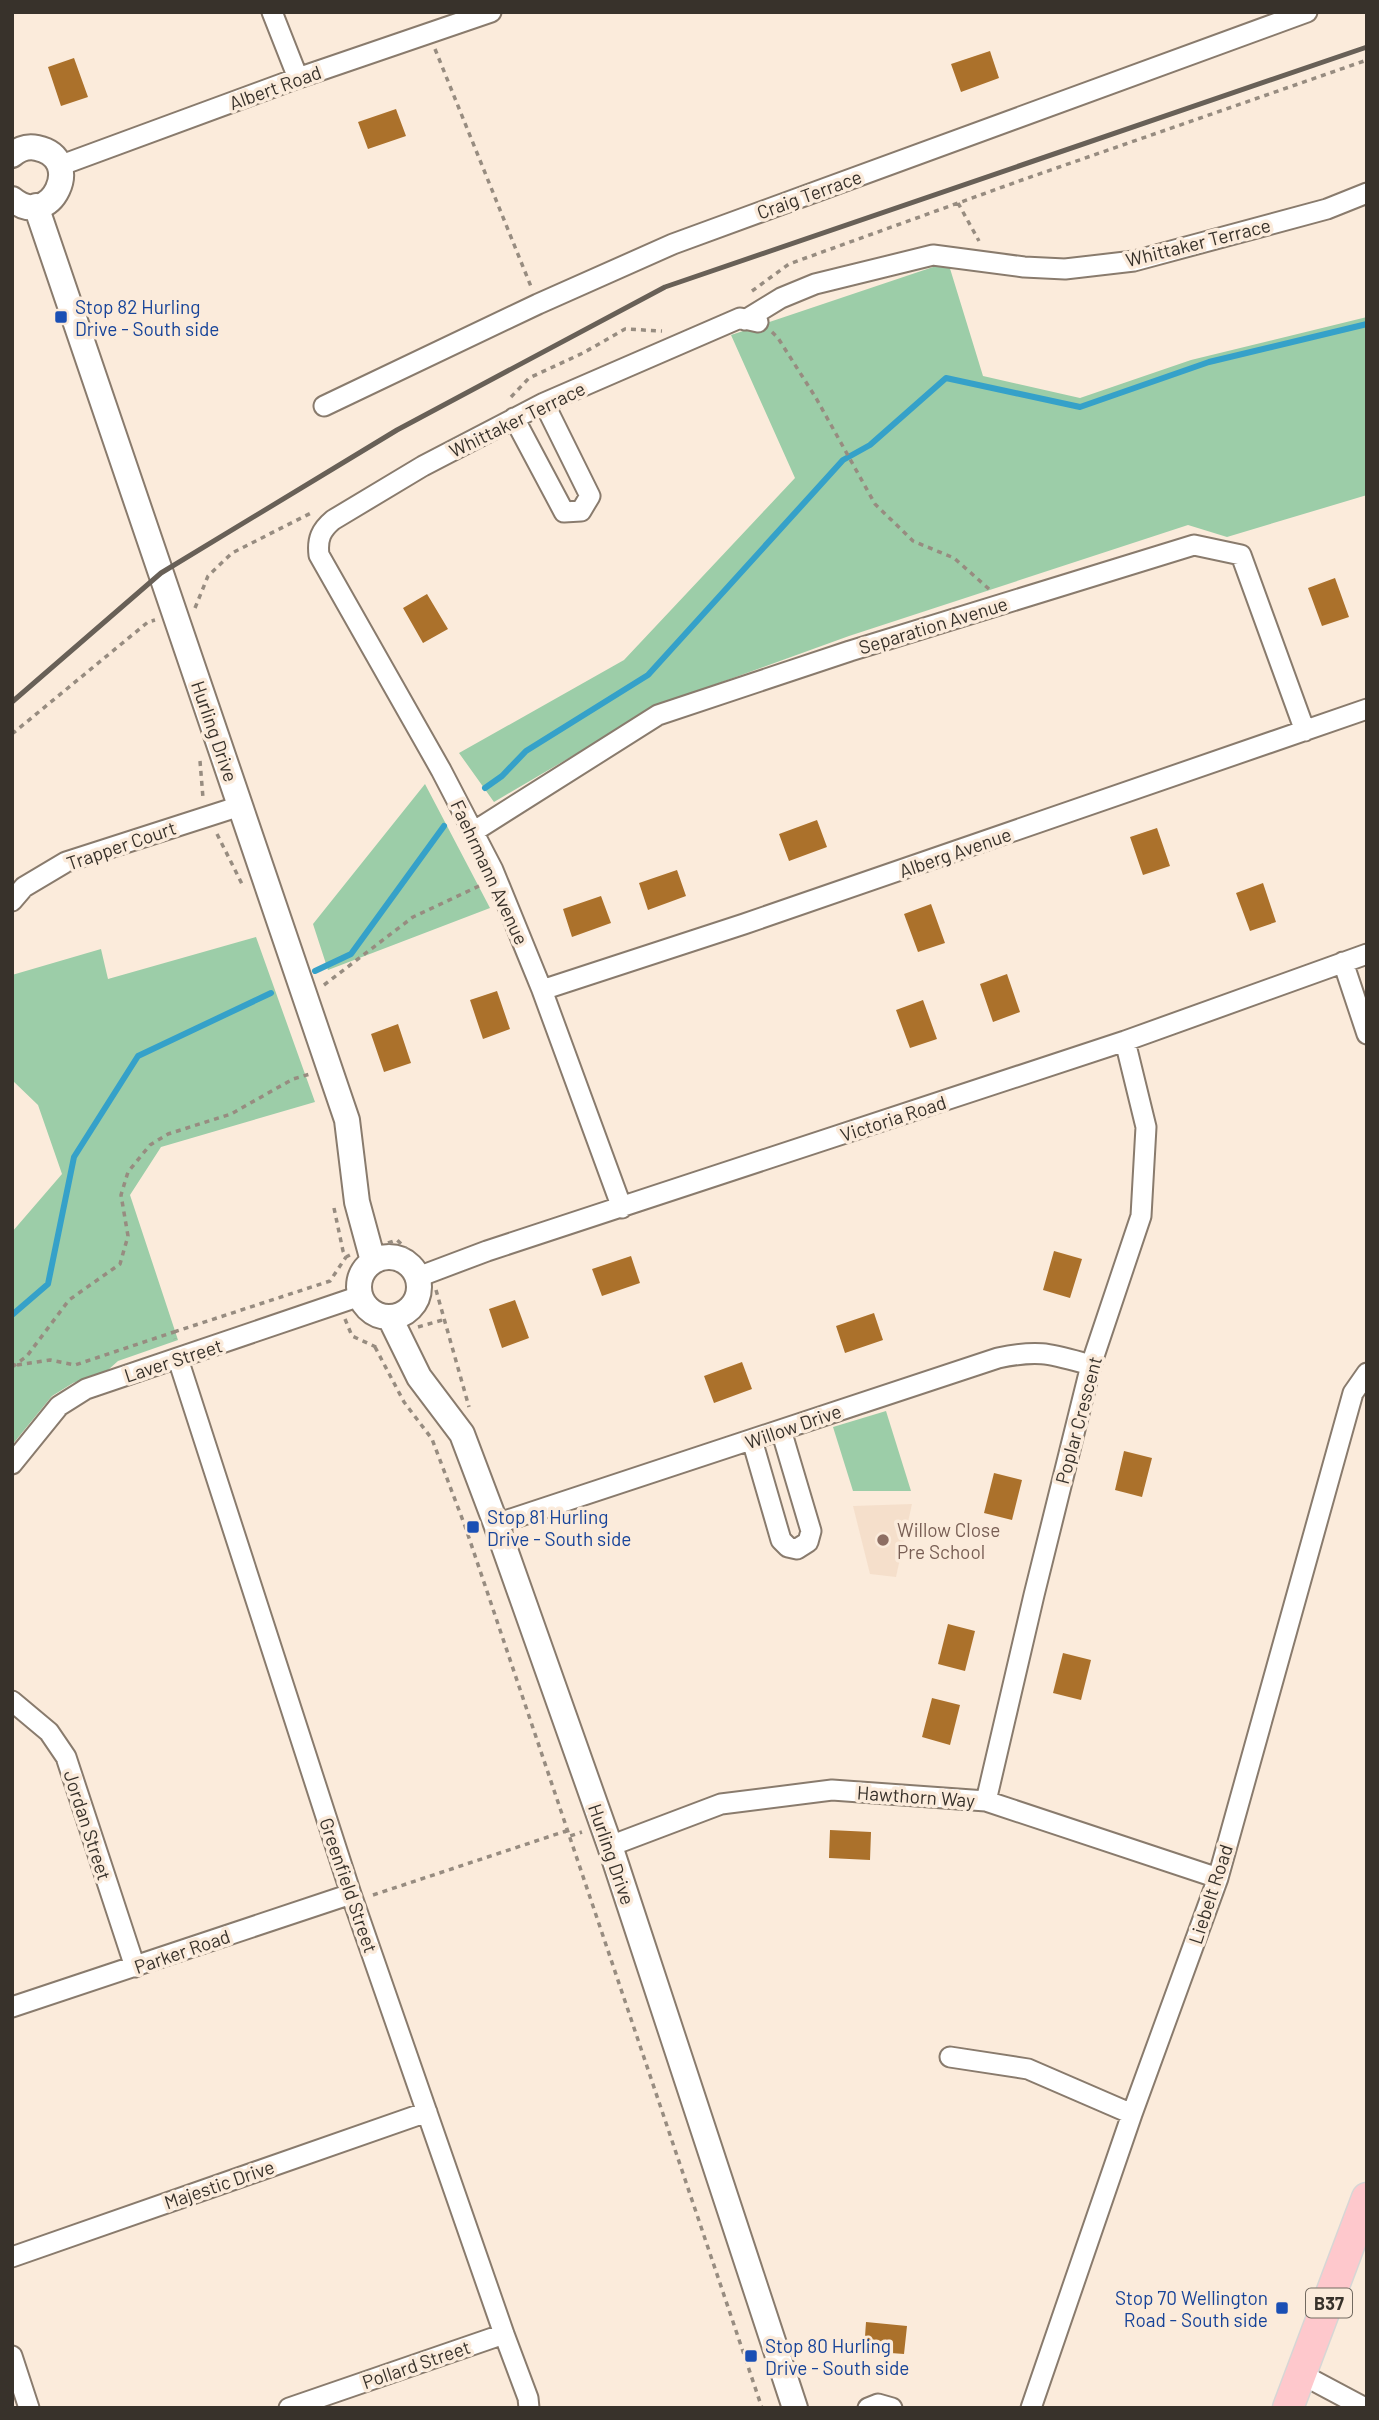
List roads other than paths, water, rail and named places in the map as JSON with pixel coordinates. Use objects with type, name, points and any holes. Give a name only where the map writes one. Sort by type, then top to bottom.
[{"type":"main road","name":"B37","points":[[1288,2408],[1303,2375],[1367,2198]]},
{"type":"street","points":[[272,12],[298,78]]},
{"type":"street","name":"Albert Road","points":[[59,166],[298,78],[491,12]]},
{"type":"street","name":"Craig Terrace","points":[[324,406],[538,304],[673,244],[1307,12]]},
{"type":"street","points":[[12,199],[26,206],[45,204],[58,192],[61,183],[59,166],[46,151],[36,147],[14,146]]},
{"type":"street","name":"Whittaker Terrace","points":[[319,555],[319,536],[333,520],[423,466],[544,403],[740,318],[752,321],[781,298],[815,284],[933,255],[1024,267],[1065,269],[1134,261],[1327,209],[1367,193]]},
{"type":"street","name":"Hurling Drive","points":[[36,206],[164,617],[240,806],[315,1069],[347,1119],[357,1202],[371,1255]]},
{"type":"street","points":[[514,418],[564,512],[581,511],[590,496],[544,403]]},
{"type":"street","name":"Separation Avenue","points":[[473,832],[657,715],[850,651],[1194,545],[1241,555],[1305,732]]},
{"type":"street","name":"Faehrmann Avenue","points":[[319,555],[441,770],[496,878],[542,990],[622,1208]]},
{"type":"street","name":"Alberg Avenue","points":[[542,990],[744,924],[1367,709]]},
{"type":"street","name":"Trapper Court","points":[[12,901],[24,887],[66,862],[240,806]]},
{"type":"street","name":"Victoria Road","points":[[418,1277],[487,1251],[1125,1041],[1367,954]]},
{"type":"street","points":[[1343,962],[1367,1034]]},
{"type":"street","name":"Poplar Crescent","points":[[986,1801],[1091,1365],[1141,1216],[1146,1127],[1125,1041]]},
{"type":"street","points":[[371,1255],[393,1257],[412,1267],[418,1277],[417,1298],[404,1314],[390,1318],[380,1317],[370,1311],[360,1296],[358,1286],[371,1255]]},
{"type":"street","name":"Laver Street","points":[[12,1464],[59,1406],[86,1389],[360,1296]]},
{"type":"street","name":"Hurling Drive","points":[[390,1318],[419,1377],[462,1434],[496,1524],[606,1835],[795,2408]]},
{"type":"street","name":"Willow Drive","points":[[496,1524],[968,1367],[1023,1352],[1045,1352],[1091,1365]]},
{"type":"street","name":"Greenfield Street","points":[[178,1359],[351,1894],[528,2398],[529,2408]]},
{"type":"street","name":"Liebelt Road","points":[[1031,2408],[1132,2114],[1218,1878],[1353,1393],[1367,1373]]},
{"type":"street","points":[[752,1440],[781,1540],[789,1547],[797,1549],[808,1542],[811,1531],[781,1430]]},
{"type":"street","name":"Jordan Street","points":[[12,1701],[49,1732],[66,1757],[135,1966]]},
{"type":"street","name":"Hawthorn Way","points":[[606,1835],[720,1804],[832,1790],[986,1801],[1218,1878]]},
{"type":"street","name":"Parker Road","points":[[12,2007],[351,1894]]},
{"type":"street","points":[[950,2057],[1028,2069],[1132,2114]]},
{"type":"street","name":"Majestic Drive","points":[[12,2257],[427,2112]]},
{"type":"street","name":"Pollard Street","points":[[289,2408],[504,2334]]},
{"type":"street","points":[[12,2356],[29,2408]]},
{"type":"street","points":[[1303,2375],[1365,2408]]},
{"type":"street","points":[[868,2408],[877,2404],[892,2408]]},
{"type":"waterway","points":[[485,788],[502,776],[526,751],[648,675],[843,460],[870,445],[946,378],[1080,407],[1209,362],[1367,324]]},
{"type":"waterway","points":[[315,971],[351,954],[444,826]]},
{"type":"waterway","points":[[12,1315],[48,1284],[74,1157],[138,1056],[271,993]]},
{"type":"railway","points":[[12,702],[161,573],[397,430],[665,287],[1367,47]]},
{"type":"place","name":"Stop 82 Hurling Drive - South side","points":[[61,317]]},
{"type":"place","name":"Stop 81 Hurling Drive - South side","points":[[473,1527]]},
{"type":"place","name":"Willow Close Pre School","points":[[883,1540]]},
{"type":"place","name":"Stop 70 Wellington Road - South side","points":[[1282,2308]]},
{"type":"place","name":"Stop 80 Hurling Drive - South side","points":[[751,2356]]}]
